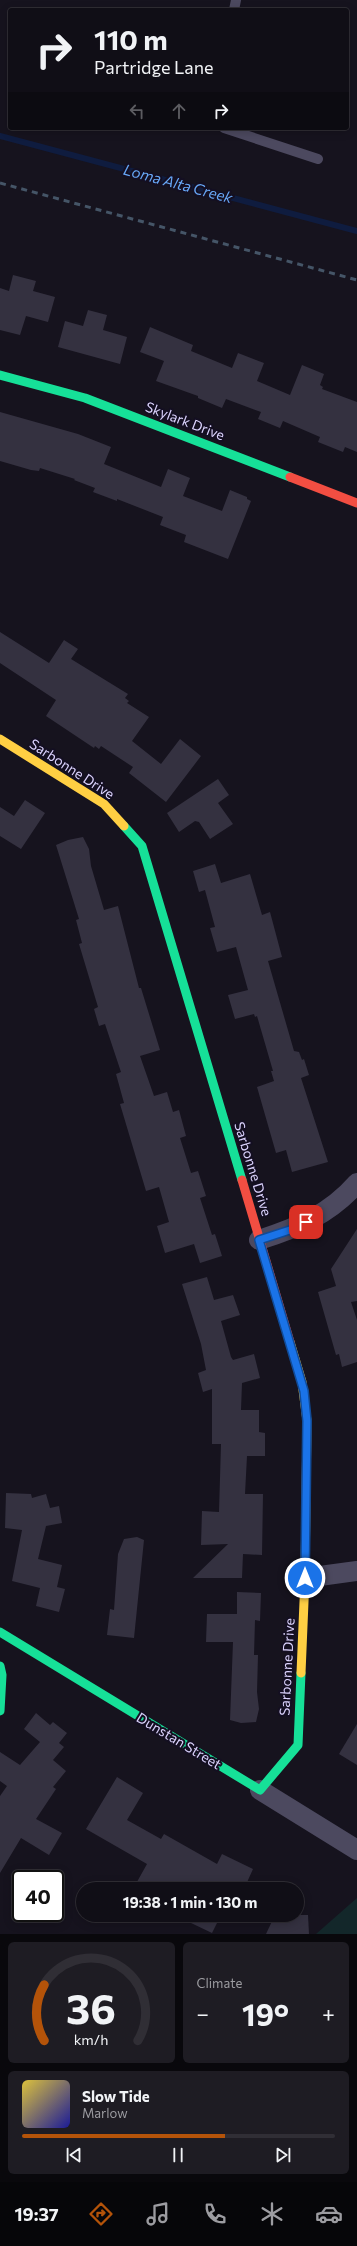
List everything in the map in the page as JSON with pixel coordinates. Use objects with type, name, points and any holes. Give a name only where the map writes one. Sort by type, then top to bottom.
[{"type":"street","name":"Skylark Drive","points":[[0,374],[85,398],[357,503]]},
{"type":"street","name":"Sarbonne Drive","points":[[0,739],[104,804],[142,846],[302,1382],[307,1421],[305,1578],[298,1745],[260,1790]]},
{"type":"street","points":[[259,1240],[293,1229],[342,1200],[357,1183]]},
{"type":"street","points":[[305,1578],[357,1571]]},
{"type":"street","name":"Dunstan Street","points":[[0,1632],[357,1850]]},
{"type":"street","points":[[0,1666],[2,1675],[0,1711]]},
{"type":"lane","points":[[230,130],[318,159]]},
{"type":"green space","points":[[357,1898],[357,1934],[316,1934]]},
{"type":"building","points":[[13,275],[36,281],[33,291],[55,297],[48,322],[26,316],[20,335],[0,330],[0,288],[9,291]]},
{"type":"building","points":[[88,310],[107,315],[103,330],[127,337],[120,364],[58,347],[65,321],[83,326]]},
{"type":"building","points":[[150,327],[193,345],[191,351],[232,368],[238,353],[264,363],[257,381],[290,395],[302,365],[324,374],[320,385],[323,387],[322,389],[357,402],[357,452],[345,447],[343,452],[318,442],[320,437],[283,421],[280,428],[258,419],[261,412],[226,399],[222,408],[198,398],[198,396],[156,381],[164,361],[140,352]]},
{"type":"building","points":[[0,412],[78,434],[111,447],[104,464],[161,487],[168,469],[190,478],[183,496],[222,511],[230,490],[247,497],[247,499],[251,501],[228,559],[184,542],[186,535],[160,525],[163,517],[117,499],[117,501],[93,492],[95,488],[74,480],[75,479],[40,468],[39,471],[31,470],[0,461]]},
{"type":"building","points":[[0,632],[49,663],[64,640],[78,649],[71,659],[128,694],[125,698],[129,701],[127,703],[149,717],[132,741],[161,764],[180,739],[201,756],[166,802],[129,773],[133,767],[101,746],[99,749],[95,746],[94,748],[46,716],[56,700],[0,663]]},
{"type":"building","points":[[218,779],[229,795],[218,803],[233,824],[210,839],[199,822],[195,821],[179,832],[167,813]]},
{"type":"building","points":[[25,800],[45,813],[21,849],[0,836],[0,807],[14,816]]},
{"type":"building","points":[[83,837],[89,849],[91,866],[104,910],[118,906],[139,988],[141,988],[160,1050],[140,1056],[154,1096],[167,1092],[173,1112],[179,1110],[186,1136],[180,1138],[191,1173],[198,1171],[206,1196],[200,1198],[212,1235],[215,1234],[222,1256],[200,1263],[194,1244],[165,1253],[157,1226],[169,1222],[159,1187],[146,1191],[120,1104],[124,1103],[116,1074],[121,1072],[105,1024],[99,1026],[94,1009],[98,1007],[79,944],[82,943],[76,920],[79,919],[56,845],[68,840]]},
{"type":"building","points":[[215,864],[221,883],[250,874],[262,915],[270,912],[282,957],[268,961],[294,1051],[299,1052],[302,1060],[304,1059],[309,1075],[301,1078],[328,1162],[292,1172],[286,1150],[276,1153],[257,1087],[274,1081],[271,1071],[273,1071],[257,1016],[255,1017],[254,1014],[235,1019],[228,995],[248,990],[236,947],[217,952],[210,928],[215,927],[205,890],[199,892],[193,871]]},
{"type":"building","points":[[357,1229],[357,1301],[351,1302],[357,1320],[357,1362],[342,1367],[339,1354],[336,1355],[318,1292],[336,1286],[331,1269]]},
{"type":"building","points":[[207,1277],[214,1300],[233,1295],[240,1315],[221,1321],[231,1357],[233,1360],[254,1354],[260,1378],[242,1383],[241,1410],[259,1410],[259,1432],[265,1433],[265,1456],[247,1456],[245,1494],[263,1494],[262,1555],[243,1554],[242,1578],[193,1578],[228,1544],[201,1545],[202,1511],[219,1512],[221,1444],[212,1444],[212,1389],[203,1392],[198,1373],[206,1370],[201,1344],[182,1284]]},
{"type":"building","points":[[6,1493],[31,1494],[32,1498],[46,1494],[50,1508],[59,1506],[62,1523],[46,1526],[38,1559],[62,1565],[57,1587],[65,1589],[59,1612],[36,1606],[40,1588],[12,1581],[22,1530],[5,1528]]},
{"type":"building","points":[[137,1537],[144,1540],[134,1638],[107,1635],[110,1609],[114,1610],[118,1554],[124,1539]]},
{"type":"building","points":[[237,1592],[261,1593],[260,1621],[255,1620],[254,1655],[258,1655],[257,1692],[259,1709],[256,1722],[241,1723],[230,1720],[233,1642],[206,1642],[207,1614],[237,1614]]},
{"type":"building","points":[[36,1713],[50,1725],[53,1722],[67,1733],[59,1743],[64,1747],[53,1760],[66,1771],[53,1787],[56,1789],[36,1819],[62,1833],[49,1855],[21,1838],[0,1873],[0,1796],[7,1786],[0,1781],[0,1752],[20,1765],[40,1742],[24,1729]]},
{"type":"building","points":[[357,1724],[357,1765],[339,1754]]},
{"type":"building","points":[[117,1777],[143,1793],[127,1820],[161,1839],[164,1834],[217,1864],[222,1854],[253,1869],[247,1882],[137,1882],[147,1864],[86,1829]]},
{"type":"building","points":[[304,1915],[308,1915],[309,1934],[266,1934],[272,1922],[304,1922]]},
{"type":"building","points":[[189,1922],[218,1922],[212,1933]]},
{"type":"waterway","name":"Loma Alta Creek","points":[[0,136],[357,231]]},
{"type":"railway","points":[[0,183],[357,280]]},
{"type":"traffic: fast","points":[[0,375],[85,398],[290,477]]},
{"type":"traffic: fast","points":[[124,826],[142,846],[242,1180]]},
{"type":"traffic: fast","points":[[0,1632],[260,1790],[298,1745],[301,1673]]},
{"type":"traffic: fast","points":[[0,1666],[2,1675],[0,1711]]},
{"type":"traffic: slow","points":[[0,739],[104,804],[124,826]]},
{"type":"traffic: slow","points":[[290,1342],[302,1382],[307,1421],[305,1578],[301,1673]]},
{"type":"traffic: jam","points":[[290,477],[357,503]]},
{"type":"traffic: jam","points":[[242,1180],[290,1342]]},
{"type":"route","points":[[305,1578],[305,1458],[307,1421],[304,1391],[259,1240],[293,1229],[306,1222]]}]
